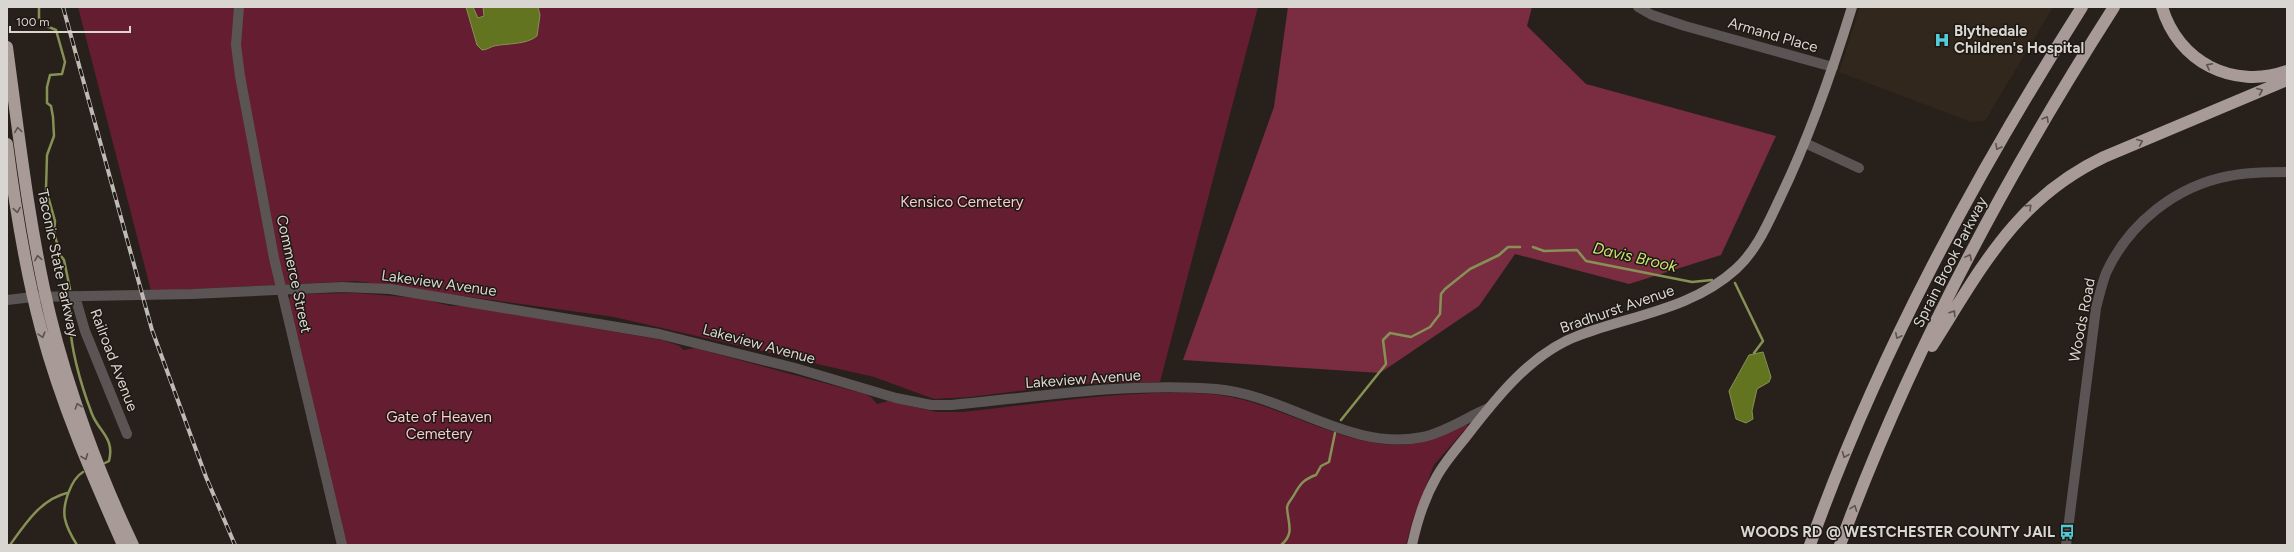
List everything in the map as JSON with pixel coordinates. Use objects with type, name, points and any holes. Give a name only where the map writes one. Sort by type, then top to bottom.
[{"type":"highway","points":[[2017,113],[2073,7]]},
{"type":"highway","name":"Sprain Brook Parkway","points":[[1810,545],[1850,443],[1896,341],[1950,234],[2017,113],[2082,7]]},
{"type":"highway","name":"Sprain Brook Parkway","points":[[1840,545],[1868,473],[1902,393],[1956,283],[2006,189],[2063,90],[2114,7]]},
{"type":"highway","points":[[2162,7],[2178,41],[2192,56],[2210,67],[2229,75],[2253,78],[2287,71]]},
{"type":"highway","name":"Taconic State Parkway","points":[[7,47],[30,209],[46,297],[60,350],[87,433],[108,488],[133,545]]},
{"type":"highway","points":[[1902,393],[1998,244],[2025,211],[2048,191],[2082,168],[2104,157],[2287,80]]},
{"type":"highway","name":"Taconic State Parkway","points":[[7,144],[22,242],[41,331],[61,393],[90,468],[124,545]]},
{"type":"main road","name":"Bradhurst Avenue","points":[[1412,545],[1424,501],[1438,475],[1489,408],[1537,359],[1560,344],[1578,335],[1692,299],[1715,287],[1737,268],[1753,250],[1765,230],[1805,143],[1833,67],[1852,7]]},
{"type":"street","name":"Commerce Street","points":[[239,7],[236,45],[240,76],[280,289],[342,545]]},
{"type":"street","name":"Armand Place","points":[[1638,7],[1652,15],[1685,26],[1833,67]]},
{"type":"street","points":[[1805,143],[1859,168]]},
{"type":"street","name":"Woods Road","points":[[2066,545],[2096,308],[2106,273],[2121,247],[2139,224],[2160,206],[2195,186],[2230,176],[2287,172]]},
{"type":"street","name":"Lakeview Avenue","points":[[7,300],[33,297],[192,294],[342,287],[390,289],[659,334],[795,368],[896,398],[931,405],[951,406],[1099,391],[1218,390],[1265,401],[1363,436],[1390,441],[1406,440],[1436,433],[1489,408]]},
{"type":"street","name":"Railroad Avenue","points":[[75,296],[85,331],[127,434]]},
{"type":"shaded area","points":[[466,7],[473,7],[478,18],[484,16],[483,7],[538,7],[540,15],[537,36],[528,41],[494,46],[482,50],[477,45]]},
{"type":"shaded area","points":[[1288,7],[1532,7],[1527,26],[1586,84],[1776,136],[1721,255],[1629,284],[1515,254],[1479,306],[1380,373],[1183,360],[1274,107]]},
{"type":"shaded area","name":"Blythedale Children's Hospital","points":[[1860,7],[2053,7],[1985,121],[1971,122],[1839,72]]},
{"type":"shaded area","points":[[1763,352],[1771,377],[1769,382],[1757,389],[1752,411],[1753,419],[1746,423],[1736,419],[1729,391],[1749,355]]},
{"type":"green space","name":"Kensico Cemetery","points":[[78,7],[1258,7],[1160,382],[1076,384],[970,397],[934,399],[874,377],[614,317],[356,281],[151,291]]},
{"type":"green space","name":"Gate of Heaven Cemetery","points":[[356,293],[418,298],[451,306],[465,306],[662,340],[680,346],[683,350],[695,348],[865,394],[871,397],[877,404],[888,401],[937,412],[962,412],[1118,395],[1180,393],[1210,394],[1237,398],[1264,406],[1345,436],[1372,442],[1399,445],[1426,441],[1464,423],[1468,426],[1434,465],[1412,522],[1406,545],[345,545],[288,300],[292,294]]},
{"type":"waterway","name":"Davis Brook","points":[[39,7],[39,18],[44,25],[56,30],[65,62],[62,74],[50,75],[47,87],[47,103],[51,106],[54,136],[47,155],[46,189],[55,221],[54,233],[61,256],[64,260],[70,289]]},
{"type":"waterway","name":"Davis Brook","points":[[1341,420],[1386,364],[1383,340],[1390,333],[1411,337],[1430,327],[1440,314],[1441,294],[1445,289],[1470,269],[1499,255],[1508,247],[1520,247]]},
{"type":"waterway","name":"Davis Brook","points":[[1533,247],[1544,251],[1577,250],[1586,261],[1692,282],[1712,280]]},
{"type":"waterway","name":"Davis Brook","points":[[1735,283],[1763,341],[1754,353]]},
{"type":"waterway","name":"Davis Brook","points":[[71,313],[71,337],[80,378],[92,414],[110,446],[109,461],[105,463]]},
{"type":"waterway","name":"Davis Brook","points":[[1281,545],[1288,537],[1290,528],[1287,508],[1288,504],[1303,482],[1316,475],[1321,466],[1329,462],[1335,433]]},
{"type":"waterway","name":"Davis Brook","points":[[77,545],[70,533],[64,513],[66,500],[71,486],[83,472]]},
{"type":"waterway","points":[[10,545],[34,513],[49,501],[67,493]]},
{"type":"railway","points":[[63,7],[152,330],[206,477],[235,545]]},
{"type":"place","name":"Blythedale Children's Hospital","points":[[1942,40]]},
{"type":"place","name":"WOODS RD @ WESTCHESTER COUNTY JAIL","points":[[2067,532]]}]
